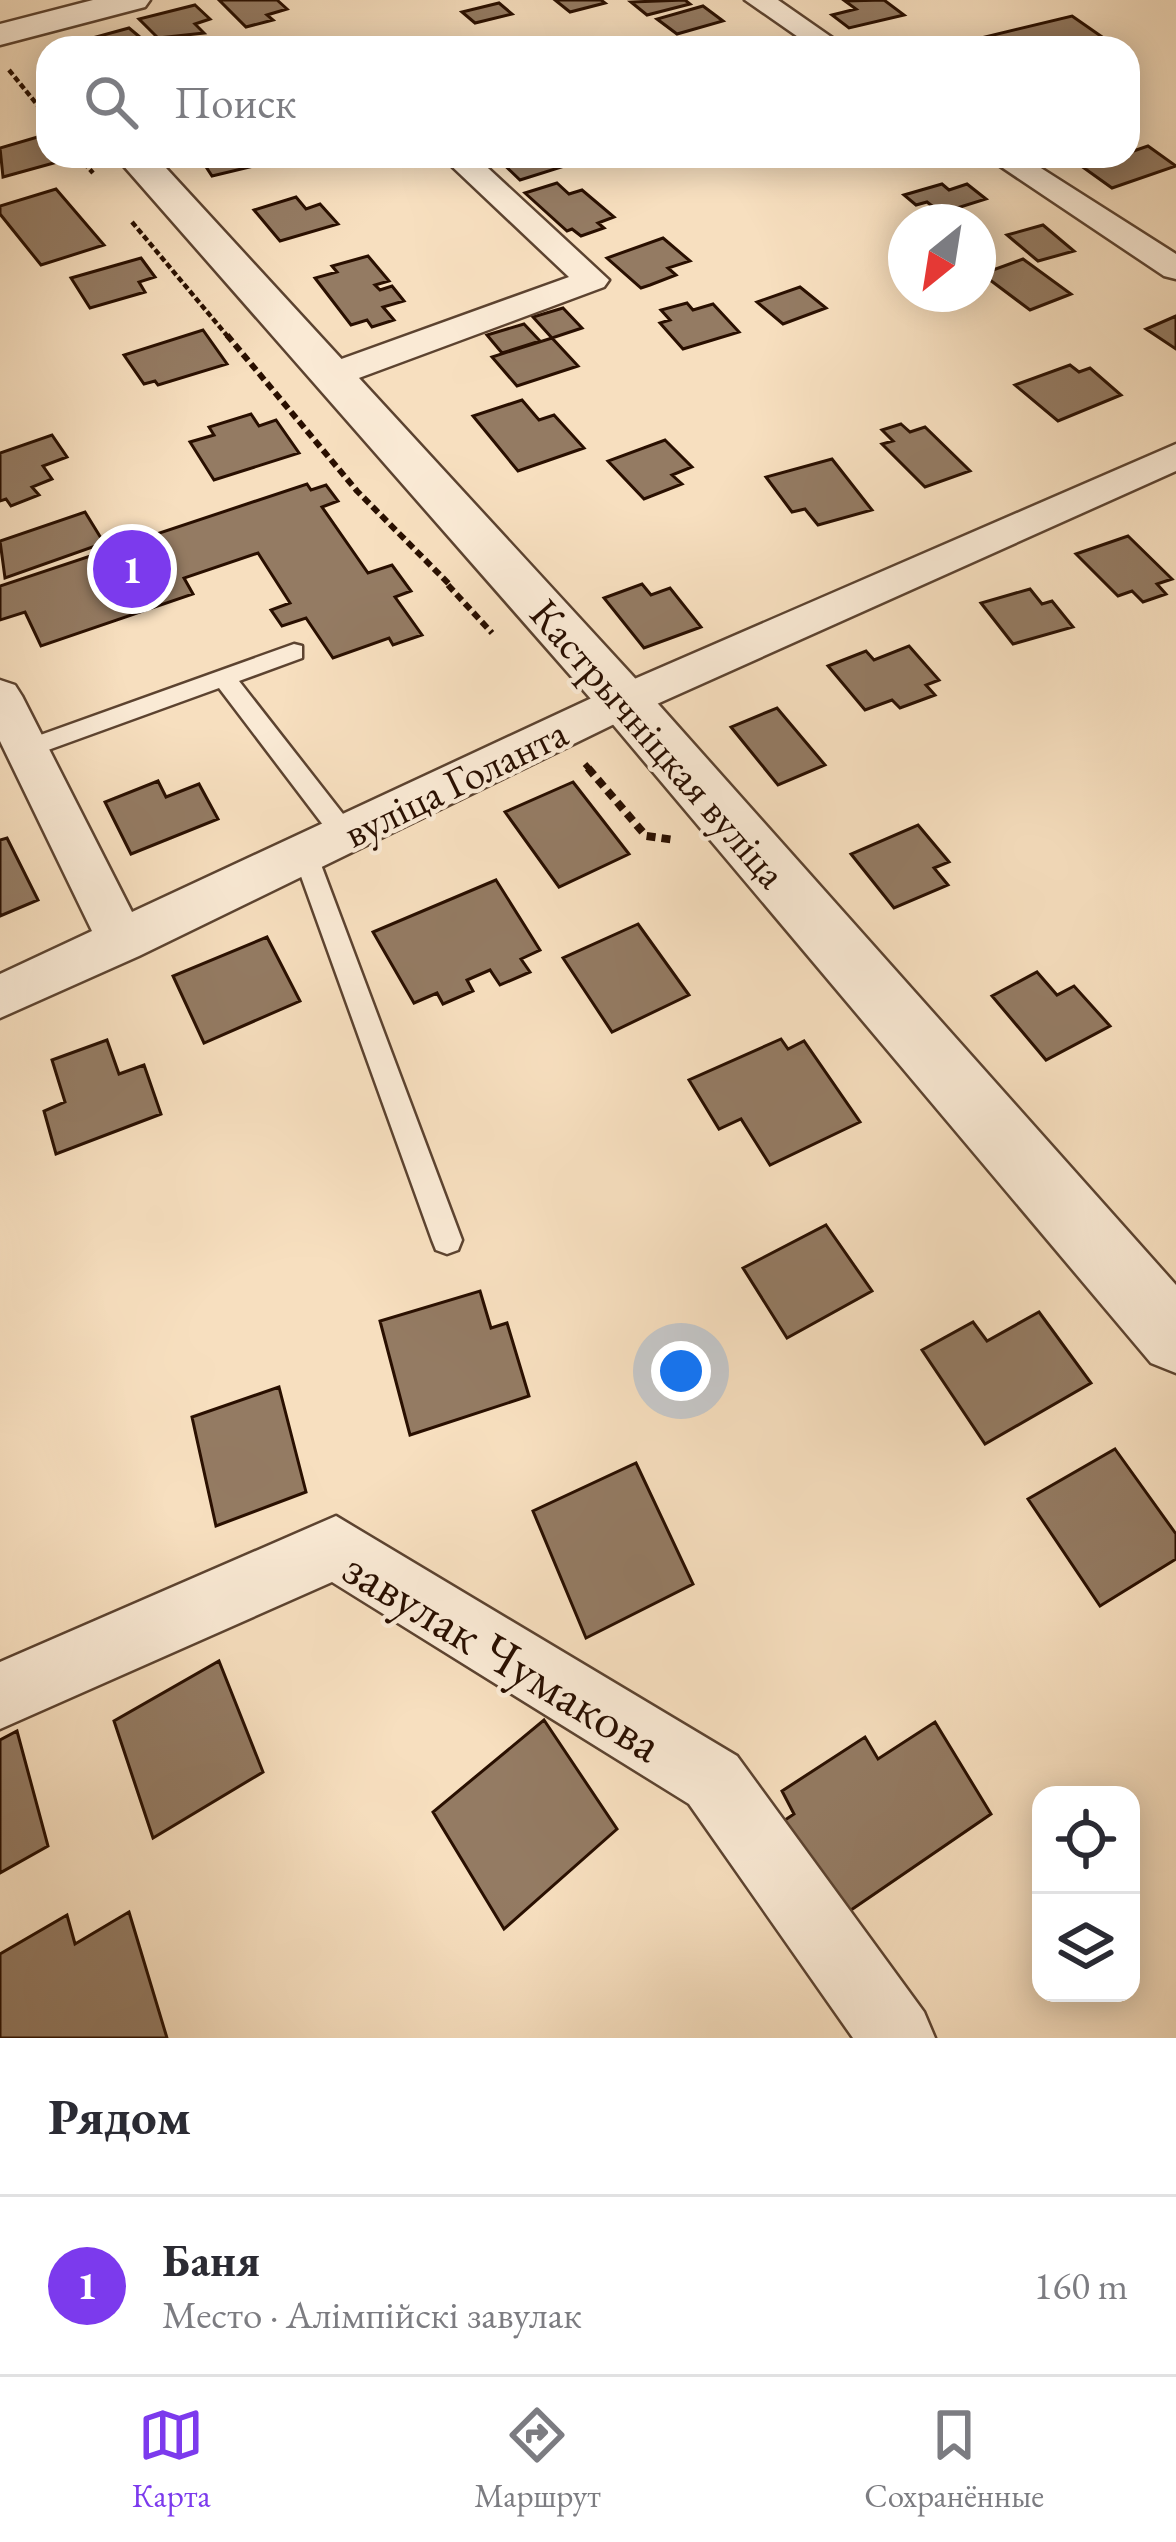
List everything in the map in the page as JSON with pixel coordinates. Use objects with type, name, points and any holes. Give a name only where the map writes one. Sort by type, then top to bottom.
[{"type":"street","points":[[5,34],[133,0]]},
{"type":"street","points":[[759,0],[814,36]]},
{"type":"street","points":[[5,34],[36,55]]},
{"type":"street","name":"Кастрычніцкая вуліца","points":[[145,168],[624,701],[1176,1338]]},
{"type":"street","points":[[470,168],[620,305]]},
{"type":"street","points":[[1020,168],[1176,269]]},
{"type":"street","points":[[335,374],[592,280]]},
{"type":"street","name":"вуліца Голанта","points":[[0,997],[624,701],[1176,456]]},
{"type":"street","points":[[0,696],[122,942]]},
{"type":"street","name":"завулак Чумакова","points":[[0,1696],[336,1548],[713,1780],[898,2038]]},
{"type":"lane","points":[[26,748],[295,652]]},
{"type":"lane","points":[[224,676],[325,844],[447,1240]]},
{"type":"path","points":[[5,34],[36,95]]},
{"type":"building","points":[[219,0],[277,0],[287,9],[267,15],[273,20],[246,27]]},
{"type":"building","points":[[555,0],[601,0],[605,3],[570,12]]},
{"type":"building","points":[[685,0],[690,4],[647,15],[631,2]]},
{"type":"building","points":[[884,0],[904,15],[849,28],[832,15],[856,9],[845,1]]},
{"type":"building","points":[[499,3],[512,14],[475,23],[462,12]]},
{"type":"building","points":[[195,5],[210,19],[195,24],[204,33],[156,36],[139,19]]},
{"type":"building","points":[[703,6],[723,21],[677,34],[657,19]]},
{"type":"building","points":[[1072,16],[1101,36],[989,36]]},
{"type":"building","points":[[129,28],[139,36],[100,36]]},
{"type":"building","points":[[36,137],[36,168],[3,177],[0,148]]},
{"type":"building","points":[[1148,146],[1176,166],[1112,188],[1084,168],[1140,168],[1140,149]]},
{"type":"building","points":[[207,168],[246,168],[212,176]]},
{"type":"building","points":[[508,168],[558,168],[520,180]]},
{"type":"building","points":[[557,183],[569,194],[582,190],[614,217],[598,223],[604,228],[581,236],[567,231],[525,193]]},
{"type":"building","points":[[942,184],[949,190],[967,184],[986,199],[970,204],[915,204],[904,195]]},
{"type":"building","points":[[56,189],[104,245],[41,265],[0,214],[0,206]]},
{"type":"building","points":[[296,197],[306,209],[320,204],[338,224],[280,241],[254,210]]},
{"type":"building","points":[[1043,225],[1074,251],[1038,261],[1007,235]]},
{"type":"building","points":[[663,238],[690,261],[668,268],[676,275],[650,285],[641,288],[607,258]]},
{"type":"building","points":[[368,256],[389,281],[375,285],[380,290],[392,286],[404,301],[383,307],[394,320],[372,327],[367,320],[351,325],[315,278],[337,272],[332,266]]},
{"type":"building","points":[[141,258],[155,277],[139,282],[145,292],[90,308],[71,278]]},
{"type":"building","points":[[1023,259],[1071,294],[1030,310],[996,284],[996,269]]},
{"type":"building","points":[[800,287],[826,308],[783,324],[757,302]]},
{"type":"building","points":[[687,303],[693,310],[713,304],[739,332],[683,349],[660,323],[670,320],[661,310]]},
{"type":"building","points":[[563,308],[582,328],[552,338],[533,317]]},
{"type":"building","points":[[1176,316],[1176,349],[1146,329]]},
{"type":"building","points":[[524,324],[540,341],[502,353],[487,335]]},
{"type":"building","points":[[203,330],[227,364],[158,385],[155,381],[144,384],[124,355]]},
{"type":"building","points":[[552,338],[578,366],[517,386],[492,357]]},
{"type":"building","points":[[1070,365],[1079,372],[1090,368],[1121,395],[1058,421],[1015,385]]},
{"type":"building","points":[[522,400],[539,420],[554,415],[584,448],[518,471],[473,416]]},
{"type":"building","points":[[251,414],[259,426],[276,420],[299,453],[214,480],[190,442],[214,435],[209,427]]},
{"type":"building","points":[[901,424],[910,432],[925,427],[970,471],[925,487],[882,444],[893,441],[882,430]]},
{"type":"building","points":[[52,435],[67,457],[43,466],[52,479],[32,487],[39,495],[11,506],[6,499],[0,501],[0,453]]},
{"type":"building","points":[[665,440],[692,467],[672,475],[682,484],[644,499],[608,461]]},
{"type":"building","points":[[832,459],[872,510],[818,525],[805,509],[792,512],[766,477]]},
{"type":"building","points":[[307,484],[311,490],[326,485],[338,501],[322,507],[368,573],[392,565],[411,591],[395,597],[422,635],[393,645],[389,638],[333,658],[306,618],[282,626],[271,610],[290,603],[258,553],[184,578],[193,594],[41,646],[25,612],[0,620],[0,586]]},
{"type":"building","points":[[85,512],[104,543],[5,578],[0,541]]},
{"type":"building","points":[[1128,536],[1172,579],[1157,584],[1166,594],[1143,602],[1132,591],[1118,596],[1076,554]]},
{"type":"building","points":[[642,584],[651,595],[670,588],[701,627],[644,648],[604,598]]},
{"type":"building","points":[[1030,589],[1042,604],[1052,601],[1073,627],[1013,644],[981,603]]},
{"type":"building","points":[[909,646],[939,680],[926,685],[935,695],[900,708],[892,700],[865,710],[828,666],[866,651],[874,660]]},
{"type":"building","points":[[777,708],[825,765],[778,785],[731,727]]},
{"type":"building","points":[[158,781],[166,797],[199,784],[218,819],[131,854],[105,802]]},
{"type":"building","points":[[573,782],[629,854],[559,887],[505,812]]},
{"type":"building","points":[[918,825],[949,862],[934,868],[948,885],[894,908],[851,854]]},
{"type":"building","points":[[7,838],[38,900],[0,916],[0,840]]},
{"type":"building","points":[[496,880],[540,950],[521,959],[530,972],[500,985],[490,970],[467,980],[473,991],[443,1004],[437,993],[414,1003],[373,932]]},
{"type":"building","points":[[638,924],[689,995],[612,1032],[563,958]]},
{"type":"building","points":[[267,937],[300,1001],[204,1043],[173,976]]},
{"type":"building","points":[[1037,972],[1057,995],[1074,986],[1110,1026],[1046,1060],[992,996]]},
{"type":"building","points":[[781,1039],[788,1049],[804,1041],[860,1122],[770,1165],[741,1119],[719,1129],[689,1080]]},
{"type":"building","points":[[107,1040],[119,1074],[144,1065],[161,1114],[56,1154],[44,1111],[65,1102],[52,1060]]},
{"type":"building","points":[[826,1225],[872,1291],[787,1338],[743,1268]]},
{"type":"building","points":[[480,1291],[491,1328],[507,1323],[529,1396],[410,1435],[380,1321]]},
{"type":"building","points":[[1039,1312],[1091,1383],[985,1444],[922,1350],[973,1322],[987,1341]]},
{"type":"building","points":[[279,1387],[306,1492],[216,1526],[192,1417]]},
{"type":"building","points":[[1115,1449],[1176,1534],[1176,1559],[1100,1606],[1028,1499]]},
{"type":"building","points":[[636,1463],[693,1584],[586,1638],[533,1511]]},
{"type":"building","points":[[219,1661],[263,1772],[153,1838],[114,1721]]},
{"type":"building","points":[[544,1720],[617,1829],[504,1929],[433,1812]]},
{"type":"building","points":[[935,1722],[991,1814],[832,1923],[779,1824],[794,1814],[782,1791],[865,1737],[878,1759]]},
{"type":"building","points":[[17,1731],[48,1846],[0,1873],[0,1740]]},
{"type":"building","points":[[129,1912],[167,2038],[0,2038],[0,1954],[67,1915],[75,1944]]},
{"type":"place","name":"Баня","points":[[132,569]]}]
